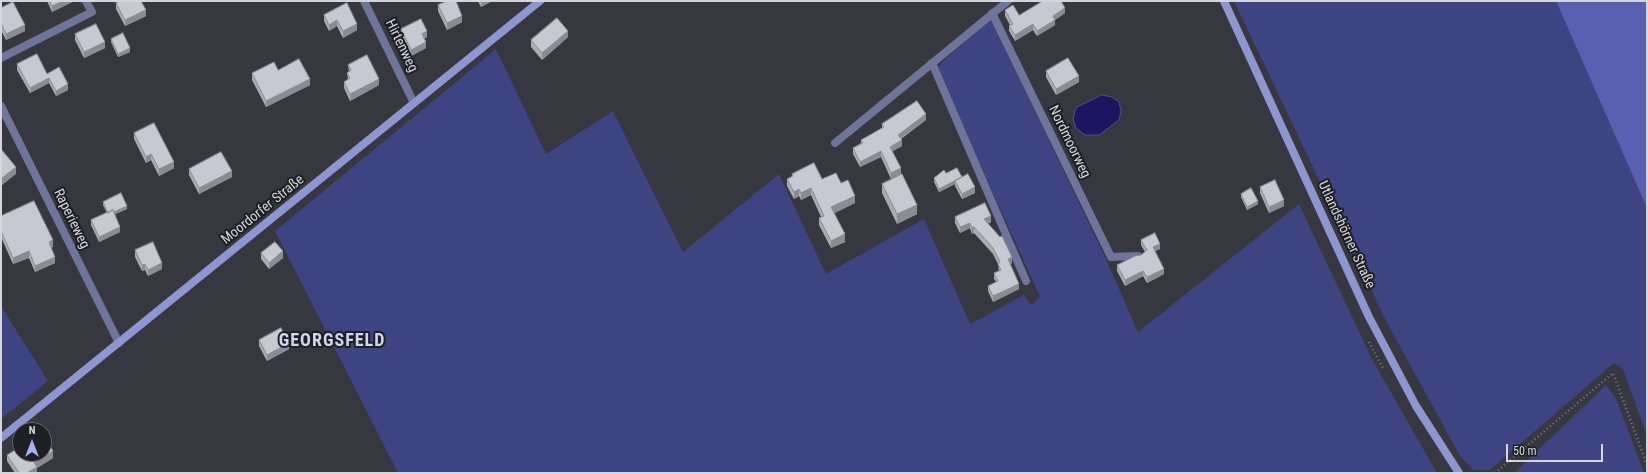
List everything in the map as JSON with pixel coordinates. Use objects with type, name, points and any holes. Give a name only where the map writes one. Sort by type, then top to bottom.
[{"type":"street","points":[[1,58],[92,12],[86,1]]},
{"type":"street","name":"Hirtenweg","points":[[364,1],[414,103]]},
{"type":"street","name":"Moordorfer Straße","points":[[1,438],[540,1]]},
{"type":"street","points":[[835,143],[1008,1]]},
{"type":"street","name":"Utlandshörner Straße","points":[[1224,1],[1369,318],[1416,406],[1459,473]]},
{"type":"street","name":"Nordmoorweg","points":[[992,14],[1111,257],[1138,256]]},
{"type":"street","points":[[932,64],[1026,281]]},
{"type":"street","name":"Raperieweg","points":[[1,106],[119,343]]},
{"type":"path","points":[[1495,473],[1613,374],[1647,465]]},
{"type":"shaded area","points":[[1234,1],[1556,1],[1647,208],[1647,436],[1623,369],[1614,363],[1490,470],[1473,470],[1460,456],[1386,321]]},
{"type":"shaded area","points":[[1556,1],[1647,1],[1647,208]]},
{"type":"shaded area","points":[[991,19],[1105,257],[1138,332],[1299,204],[1372,359],[1437,473],[398,473],[275,231],[496,49],[546,154],[613,111],[683,252],[779,174],[826,274],[924,219],[970,324],[1024,295],[1031,305],[1040,297],[937,69],[944,60]]},
{"type":"shaded area","points":[[1102,95],[1112,97],[1119,102],[1121,111],[1119,120],[1099,135],[1085,135],[1076,128],[1073,119],[1076,108]]},
{"type":"shaded area","points":[[1,306],[48,381],[1,419]]},
{"type":"shaded area","points":[[1606,385],[1616,398],[1644,473],[1514,473]]},
{"type":"building","points":[[50,1],[63,1],[52,6]]},
{"type":"building","points":[[120,1],[141,1],[146,10],[125,20],[116,3]]},
{"type":"building","points":[[447,1],[456,1],[462,16],[447,23],[438,5]]},
{"type":"building","points":[[1043,1],[1061,1],[1065,8],[1053,16],[1055,20],[1037,31],[1033,24],[1015,35],[1009,26],[1013,24],[1005,10],[1013,5],[1019,15]]},
{"type":"building","points":[[13,2],[25,25],[6,34],[1,23],[1,8]]},
{"type":"building","points":[[347,3],[357,24],[343,31],[337,20],[329,25],[324,15]]},
{"type":"building","points":[[557,18],[568,31],[542,53],[531,40]]},
{"type":"building","points":[[421,19],[427,31],[422,34],[426,42],[411,50],[401,29]]},
{"type":"building","points":[[96,24],[105,42],[84,52],[75,34]]},
{"type":"building","points":[[123,33],[130,48],[118,54],[111,39]]},
{"type":"building","points":[[37,54],[47,74],[59,67],[68,84],[56,91],[49,78],[30,88],[17,64]]},
{"type":"building","points":[[367,55],[379,79],[350,94],[344,82],[350,78],[347,73],[351,70],[348,65]]},
{"type":"building","points":[[1068,58],[1079,76],[1056,89],[1046,71]]},
{"type":"building","points":[[299,59],[310,79],[266,101],[252,73],[274,62],[278,70]]},
{"type":"building","points":[[917,101],[926,114],[898,135],[902,140],[890,147],[901,168],[891,173],[881,151],[860,162],[853,148],[863,143],[861,140],[884,127],[882,124]]},
{"type":"building","points":[[154,123],[174,162],[159,169],[151,154],[146,157],[134,133]]},
{"type":"building","points":[[1,149],[16,167],[1,179]]},
{"type":"building","points":[[221,152],[232,171],[199,188],[189,169]]},
{"type":"building","points":[[814,163],[822,179],[836,173],[841,183],[848,180],[855,196],[831,207],[845,234],[831,241],[819,218],[824,216],[811,188],[801,193],[799,189],[794,192],[787,179],[793,176],[792,174]]},
{"type":"building","points":[[957,168],[962,177],[939,189],[934,178],[944,170],[946,173]]},
{"type":"building","points":[[902,174],[917,205],[897,214],[882,184]]},
{"type":"building","points":[[968,174],[975,187],[962,194],[955,181]]},
{"type":"building","points":[[1275,180],[1284,200],[1269,207],[1260,187]]},
{"type":"building","points":[[1251,188],[1258,201],[1247,207],[1241,194]]},
{"type":"building","points":[[121,193],[127,206],[108,213],[103,202]]},
{"type":"building","points":[[34,201],[53,240],[49,242],[55,257],[35,266],[29,251],[13,258],[1,231],[1,216]]},
{"type":"building","points":[[985,203],[991,216],[984,219],[1000,237],[1002,236],[1012,257],[1008,259],[1019,284],[993,296],[988,286],[998,281],[994,273],[1001,270],[998,264],[1000,262],[993,248],[974,227],[972,228],[970,223],[960,227],[955,217]]},
{"type":"building","points":[[113,210],[120,227],[99,237],[91,220]]},
{"type":"building","points":[[1155,233],[1160,244],[1153,247],[1164,269],[1147,277],[1143,271],[1125,280],[1117,265],[1135,256],[1141,255],[1147,250],[1141,240]]},
{"type":"building","points":[[153,242],[162,263],[148,270],[145,264],[142,265],[135,250]]},
{"type":"building","points":[[275,242],[283,251],[269,263],[261,253]]},
{"type":"building","points":[[281,328],[289,343],[267,355],[259,340]]},
{"type":"building","points":[[12,452],[12,462],[36,462],[34,463],[37,467],[27,473],[19,473],[7,455]]},
{"type":"district","name":"GEORGSFELD","points":[[332,341]]}]
